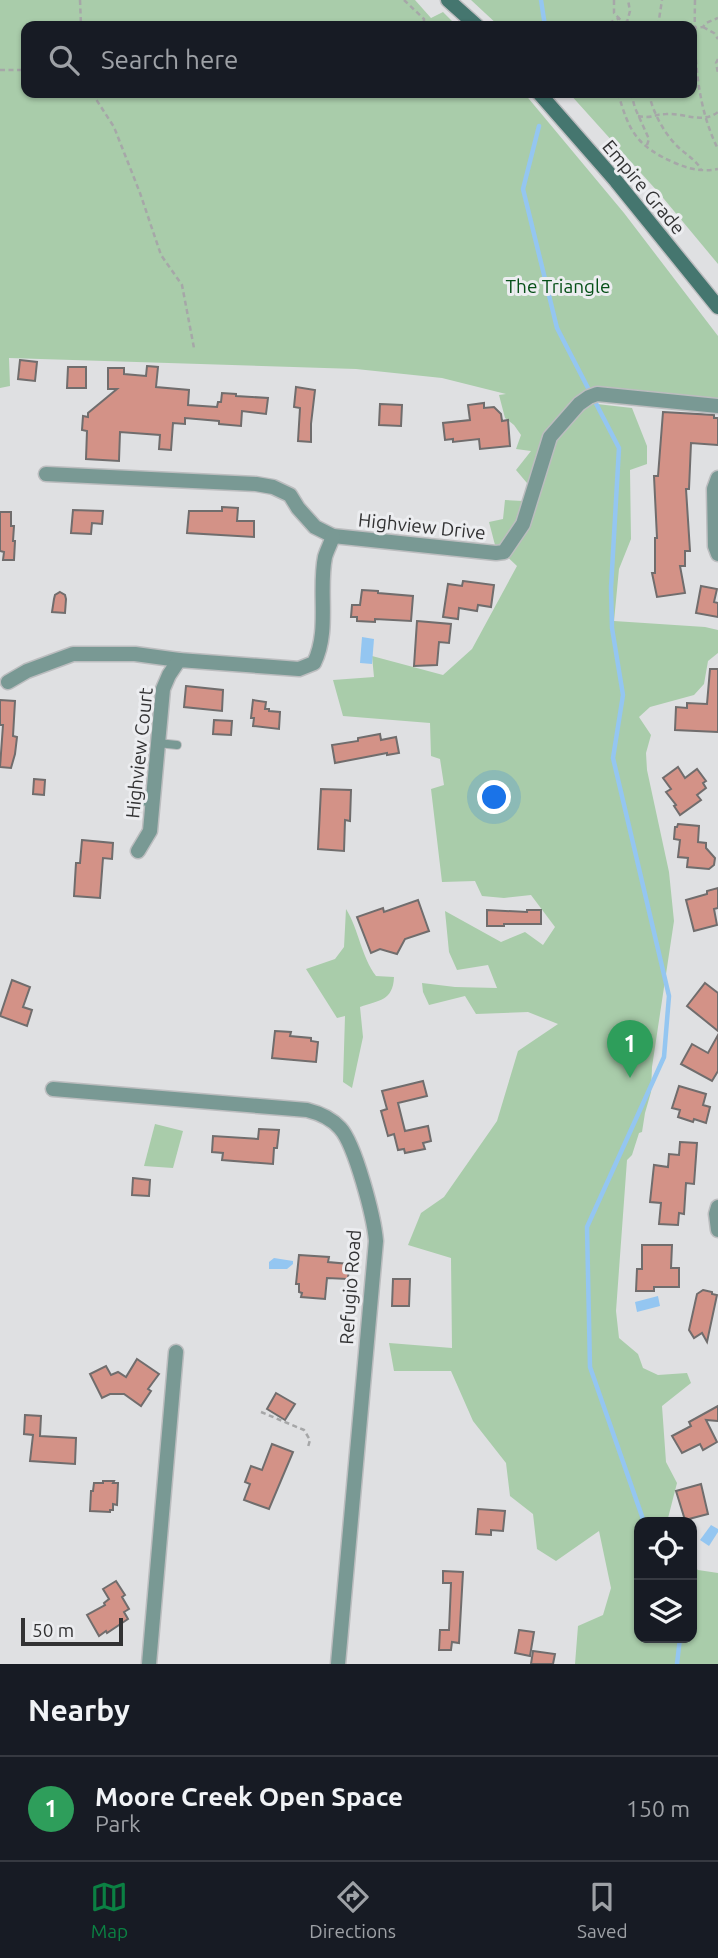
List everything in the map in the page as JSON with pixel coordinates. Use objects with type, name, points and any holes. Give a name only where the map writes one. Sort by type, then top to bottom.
[{"type":"main road","points":[[449,0],[472,21]]},
{"type":"main road","name":"Empire Grade","points":[[542,98],[608,172],[718,307]]},
{"type":"street","name":"Highview Drive","points":[[46,474],[256,484],[273,487],[290,495],[315,527],[333,536],[481,552],[504,552],[523,523],[550,437],[579,404],[589,397],[597,394],[718,406]]},
{"type":"street","points":[[718,478],[714,489],[715,546],[718,554]]},
{"type":"street","points":[[8,682],[27,671],[73,654],[135,654],[179,660],[299,668],[314,663],[320,649],[326,556],[333,536]]},
{"type":"street","name":"Highview Court","points":[[138,851],[150,831],[163,689],[179,660]]},
{"type":"street","name":"Refugio Road","points":[[53,1089],[307,1110],[323,1115],[349,1139],[374,1224],[376,1241],[338,1664]]},
{"type":"street","points":[[718,1207],[718,1230]]},
{"type":"street","points":[[149,1664],[176,1352]]},
{"type":"lane","points":[[158,743],[177,745]]},
{"type":"lane","points":[[137,801],[152,802]]},
{"type":"path","points":[[80,0],[81,21]]},
{"type":"path","points":[[404,0],[424,21]]},
{"type":"path","points":[[614,0],[614,13],[622,21]]},
{"type":"path","points":[[626,21],[630,11],[628,0]]},
{"type":"path","points":[[659,21],[662,0]]},
{"type":"path","points":[[694,21],[695,0]]},
{"type":"path","points":[[612,21],[620,18]]},
{"type":"path","points":[[703,27],[718,18]]},
{"type":"path","points":[[697,28],[703,27],[714,33],[718,39]]},
{"type":"path","points":[[718,59],[718,73]]},
{"type":"path","points":[[0,70],[21,70]]},
{"type":"path","points":[[697,71],[705,118],[718,149]]},
{"type":"path","points":[[95,98],[114,127],[161,255],[182,285],[194,348]]},
{"type":"path","points":[[620,98],[626,119],[646,148],[684,167],[718,169]]},
{"type":"path","points":[[633,98],[649,139],[646,148]]},
{"type":"path","points":[[650,98],[672,140],[701,170]]},
{"type":"path","points":[[638,116],[653,118],[668,114],[705,118],[718,112]]},
{"type":"path","points":[[261,1412],[304,1430],[310,1440],[308,1447]]},
{"type":"green space","name":"The Triangle","points":[[0,0],[415,0],[431,18],[443,12],[452,21],[21,21],[21,98],[528,98],[624,213],[718,336],[718,400],[597,387],[597,404],[632,408],[647,446],[647,464],[630,470],[631,539],[619,569],[614,621],[718,630],[718,653],[708,661],[704,684],[694,695],[650,707],[639,717],[651,735],[646,753],[647,770],[669,872],[674,921],[652,1067],[651,1092],[642,1132],[639,1133],[632,1155],[627,1160],[616,1311],[619,1338],[638,1354],[643,1368],[658,1375],[687,1373],[691,1383],[662,1406],[666,1462],[677,1483],[668,1517],[634,1517],[634,1643],[697,1643],[697,1569],[718,1573],[718,1664],[575,1664],[578,1626],[603,1615],[611,1588],[599,1531],[556,1561],[537,1549],[533,1514],[510,1496],[506,1463],[473,1421],[451,1371],[394,1371],[389,1343],[452,1348],[451,1258],[408,1245],[421,1213],[444,1197],[497,1121],[518,1051],[558,1024],[528,1012],[476,1014],[465,996],[429,1005],[422,983],[497,988],[488,965],[457,970],[449,952],[445,911],[501,942],[525,932],[543,945],[555,927],[531,895],[504,898],[482,896],[475,881],[442,882],[431,789],[444,785],[440,759],[431,756],[430,723],[343,716],[333,680],[374,677],[372,656],[443,675],[472,649],[517,566],[495,545],[489,522],[503,519],[505,500],[523,501],[532,489],[516,470],[531,451],[516,449],[521,435],[505,418],[499,395],[506,394],[442,378],[356,369],[9,358],[10,386],[0,388]]},
{"type":"green space","points":[[471,0],[718,0],[718,264],[659,193],[574,98],[697,98],[697,21],[494,21]]},
{"type":"green space","points":[[346,909],[376,976],[394,977],[388,995],[360,1007],[363,1037],[352,1088],[343,1082],[345,1016],[337,1018],[306,969],[335,959],[344,947]]},
{"type":"green space","points":[[155,1124],[183,1131],[173,1168],[144,1166]]},
{"type":"water","points":[[362,637],[374,639],[372,664],[360,663]]},
{"type":"water","points":[[274,1258],[293,1261],[293,1264],[287,1269],[269,1269],[269,1262]]},
{"type":"water","points":[[658,1296],[660,1306],[637,1312],[635,1302]]},
{"type":"water","points":[[711,1525],[718,1529],[718,1532],[709,1546],[700,1540]]},
{"type":"building","points":[[20,360],[37,362],[35,381],[18,379]]},
{"type":"building","points":[[147,366],[158,367],[156,387],[189,390],[188,405],[217,407],[222,393],[236,394],[268,398],[266,414],[242,411],[241,426],[185,418],[185,424],[173,423],[171,450],[159,449],[160,435],[120,432],[119,461],[86,459],[87,431],[82,430],[83,416],[88,417],[88,413],[117,389],[108,389],[108,368],[124,368],[124,374],[146,376]]},
{"type":"building","points":[[68,367],[86,367],[86,388],[67,388]]},
{"type":"building","points":[[296,387],[315,390],[311,442],[298,441],[300,408],[294,407]]},
{"type":"building","points":[[484,403],[484,408],[494,407],[501,414],[502,421],[508,420],[510,446],[480,449],[479,439],[453,442],[453,439],[445,440],[443,423],[470,420],[468,405]]},
{"type":"building","points":[[380,404],[402,405],[401,426],[379,425]]},
{"type":"building","points":[[663,412],[714,415],[714,418],[718,418],[718,445],[691,443],[689,489],[686,489],[690,551],[685,551],[685,566],[680,566],[685,593],[657,597],[652,573],[655,573],[657,538],[654,476],[658,476]]},
{"type":"building","points":[[222,507],[238,508],[237,521],[254,521],[254,537],[187,533],[189,511],[222,511]]},
{"type":"building","points":[[73,510],[103,511],[102,524],[92,523],[91,534],[71,533]]},
{"type":"building","points":[[0,512],[11,512],[15,541],[14,560],[3,560],[4,552],[0,551]]},
{"type":"building","points":[[463,581],[494,585],[491,607],[478,605],[477,611],[459,608],[458,619],[443,617],[448,584],[462,586]]},
{"type":"building","points":[[701,586],[717,589],[714,602],[718,603],[718,617],[696,613]]},
{"type":"building","points":[[362,590],[413,596],[411,621],[357,621],[357,617],[351,617],[352,605],[360,605]]},
{"type":"building","points":[[60,592],[66,599],[65,613],[52,612],[55,595]]},
{"type":"building","points":[[417,621],[451,624],[449,643],[439,642],[437,665],[414,666]]},
{"type":"building","points":[[710,669],[718,669],[718,732],[675,730],[676,707],[687,708],[687,703],[707,704]]},
{"type":"building","points":[[186,686],[223,690],[222,711],[184,707]]},
{"type":"building","points":[[0,700],[15,701],[13,736],[17,737],[11,768],[0,767],[3,725],[0,725]]},
{"type":"building","points":[[253,700],[266,702],[265,709],[269,711],[280,712],[279,729],[253,726]]},
{"type":"building","points":[[214,720],[232,721],[231,735],[213,734]]},
{"type":"building","points":[[380,734],[381,740],[396,737],[399,753],[335,763],[332,745]]},
{"type":"building","points":[[678,767],[685,778],[697,769],[706,781],[703,783],[706,788],[697,795],[701,800],[680,815],[666,792],[671,789],[663,778]]},
{"type":"building","points":[[34,779],[45,780],[44,795],[33,794]]},
{"type":"building","points":[[321,789],[351,790],[350,821],[345,820],[344,851],[318,849]]},
{"type":"building","points":[[678,824],[699,826],[698,842],[706,843],[706,848],[715,858],[714,865],[709,869],[687,867],[688,858],[678,857],[680,840],[674,839],[675,827]]},
{"type":"building","points":[[82,840],[113,843],[112,859],[103,858],[100,898],[74,896],[76,863],[80,863]]},
{"type":"building","points":[[718,888],[718,908],[714,909],[717,925],[694,931],[686,900]]},
{"type":"building","points":[[418,900],[429,931],[405,939],[397,954],[380,949],[371,953],[357,917],[383,908],[384,912]]},
{"type":"building","points":[[487,910],[541,910],[541,924],[487,926]]},
{"type":"building","points":[[12,980],[30,987],[23,1007],[32,1010],[27,1026],[0,1016]]},
{"type":"building","points":[[705,983],[718,993],[718,1031],[687,1006]]},
{"type":"building","points":[[275,1031],[291,1032],[290,1036],[311,1038],[311,1041],[318,1042],[316,1062],[272,1058]]},
{"type":"building","points":[[718,1035],[718,1071],[712,1081],[681,1064],[692,1044],[708,1053]]},
{"type":"building","points":[[423,1081],[427,1096],[398,1103],[405,1131],[428,1126],[431,1141],[423,1143],[425,1149],[405,1153],[404,1149],[398,1150],[394,1134],[388,1136],[381,1111],[387,1109],[382,1091]]},
{"type":"building","points":[[679,1086],[706,1094],[703,1105],[710,1107],[706,1123],[678,1117],[680,1110],[672,1108]]},
{"type":"building","points":[[259,1129],[279,1130],[273,1164],[222,1160],[223,1153],[212,1152],[213,1136],[258,1139]]},
{"type":"building","points":[[680,1142],[697,1143],[694,1184],[686,1183],[684,1214],[679,1213],[678,1225],[659,1224],[661,1203],[650,1202],[654,1165],[668,1167],[669,1154],[679,1155]]},
{"type":"building","points":[[133,1178],[150,1180],[149,1196],[132,1195]]},
{"type":"building","points":[[642,1245],[672,1245],[671,1268],[679,1268],[679,1287],[654,1287],[654,1291],[636,1291],[637,1269],[642,1269]]},
{"type":"building","points":[[299,1255],[329,1257],[328,1262],[349,1264],[348,1279],[327,1278],[325,1299],[301,1297],[299,1284],[296,1284]]},
{"type":"building","points":[[393,1279],[410,1279],[409,1306],[392,1306]]},
{"type":"building","points":[[703,1290],[717,1295],[707,1342],[702,1333],[694,1338],[689,1330],[697,1294]]},
{"type":"building","points":[[137,1359],[159,1374],[148,1389],[151,1391],[141,1406],[124,1394],[110,1394],[102,1398],[90,1374],[106,1366],[111,1375],[118,1372],[126,1377]]},
{"type":"building","points":[[276,1393],[295,1404],[285,1420],[267,1409]]},
{"type":"building","points":[[718,1406],[718,1421],[706,1420],[717,1442],[703,1450],[700,1444],[682,1453],[672,1436],[691,1426],[689,1422]]},
{"type":"building","points":[[25,1415],[41,1416],[40,1436],[76,1438],[75,1464],[30,1461],[33,1435],[24,1434]]},
{"type":"building","points":[[272,1444],[293,1452],[269,1509],[244,1500],[250,1484],[245,1482],[251,1466],[262,1470]]},
{"type":"building","points":[[94,1483],[118,1483],[117,1505],[113,1504],[113,1510],[110,1512],[90,1511]]},
{"type":"building","points":[[701,1484],[708,1514],[684,1517],[676,1491]]},
{"type":"building","points":[[478,1509],[505,1511],[503,1531],[491,1530],[491,1535],[476,1534]]},
{"type":"building","points":[[443,1571],[463,1572],[459,1643],[452,1642],[451,1650],[439,1650],[440,1630],[449,1630],[451,1583],[443,1583]]},
{"type":"building","points":[[116,1581],[125,1595],[122,1597],[129,1609],[124,1612],[128,1619],[99,1636],[87,1615],[105,1605],[109,1599],[103,1589]]},
{"type":"building","points":[[519,1630],[534,1632],[530,1656],[515,1653]]},
{"type":"building","points":[[533,1651],[555,1654],[553,1664],[531,1664]]},
{"type":"waterway","points":[[541,0],[544,21]]},
{"type":"waterway","points":[[539,126],[523,189],[557,328],[619,448],[611,588],[612,628],[623,695],[613,758],[669,996],[664,1057],[587,1227],[590,1367],[642,1517]]},
{"type":"waterway","points":[[677,1664],[679,1643]]},
{"type":"place","name":"Moore Creek Open Space","points":[[630,1078]]}]
